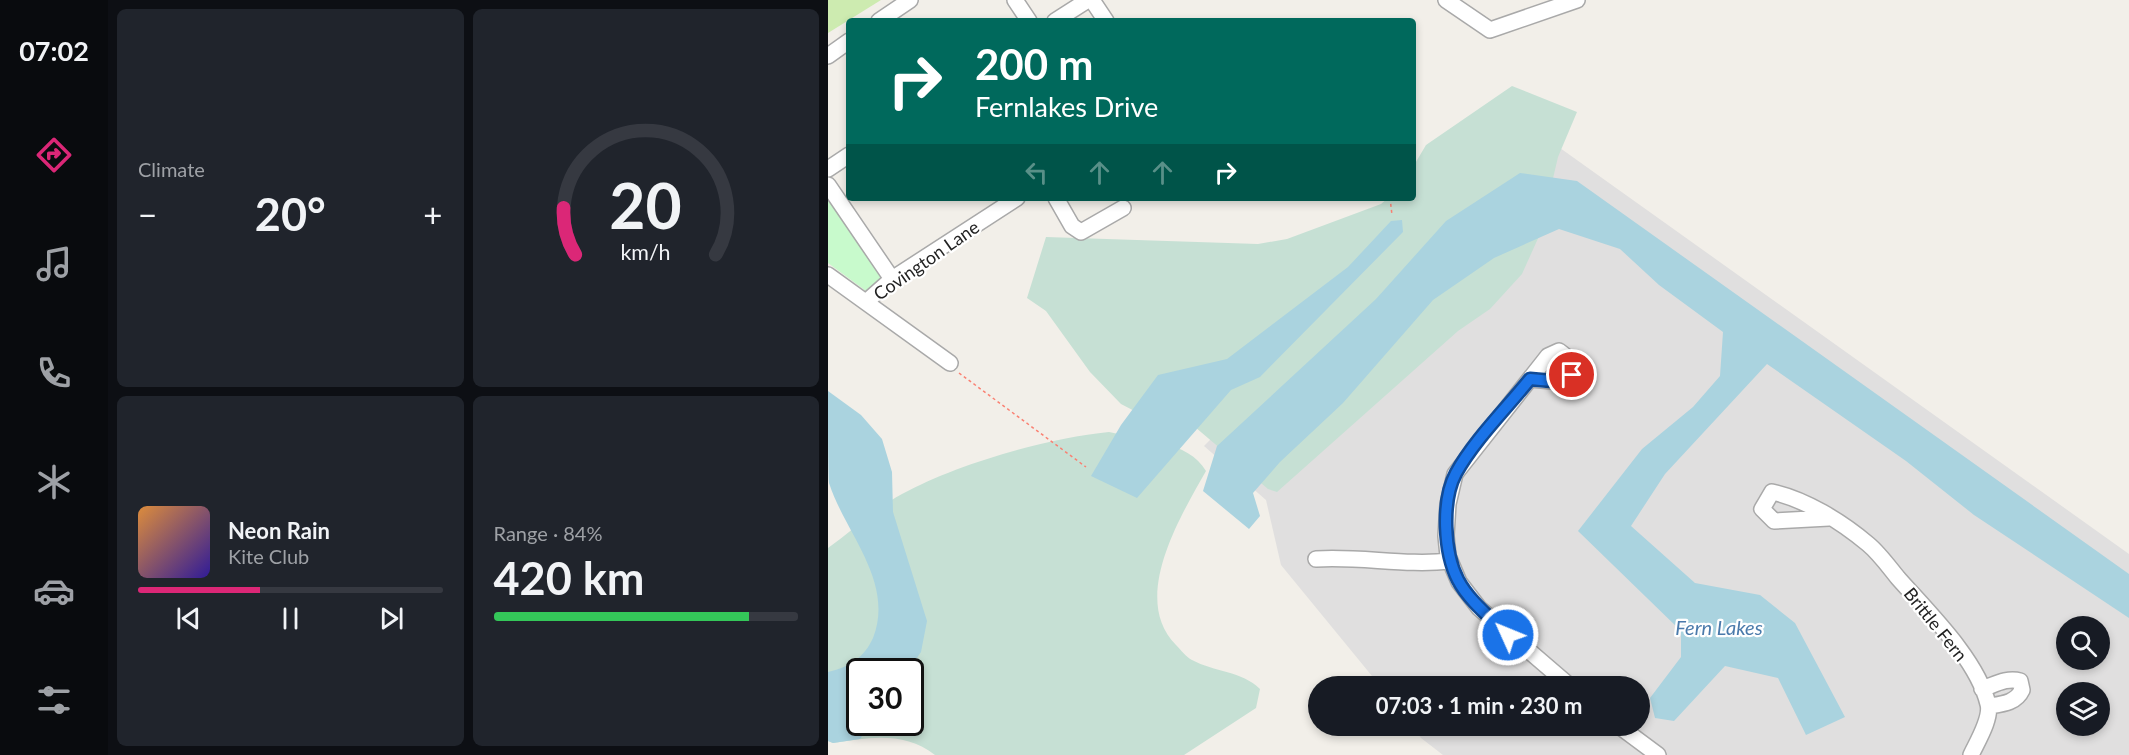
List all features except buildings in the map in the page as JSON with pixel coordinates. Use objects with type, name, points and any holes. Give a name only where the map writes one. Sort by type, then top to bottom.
[{"type":"street","points":[[883,18],[910,0]]},
{"type":"street","points":[[1015,0],[1027,18]]},
{"type":"street","points":[[1060,18],[1090,0],[1104,18]]},
{"type":"street","points":[[1446,0],[1490,30],[1577,0]]},
{"type":"street","points":[[828,56],[846,43]]},
{"type":"street","points":[[828,169],[846,157]]},
{"type":"street","points":[[828,185],[892,279]]},
{"type":"street","name":"Covington Lane","points":[[866,302],[892,279],[1012,201]]},
{"type":"street","points":[[1058,201],[1072,226],[1082,232],[1123,208]]},
{"type":"street","points":[[828,275],[950,363]]},
{"type":"street","points":[[1530,379],[1455,474],[1448,504],[1446,536],[1450,561],[1459,582],[1479,608],[1559,676]]},
{"type":"street","name":"Brittle Fern","points":[[1829,518],[1868,544],[1940,625],[1975,672],[1989,706]]},
{"type":"street","points":[[1316,559],[1336,558],[1424,564],[1450,561]]},
{"type":"street","points":[[1971,755],[1982,732],[1989,706],[2006,704],[2019,697],[2022,690],[2020,681],[2014,679],[1982,689]]},
{"type":"street","points":[[1632,736],[1658,755]]},
{"type":"path","points":[[1390,201],[1392,215]]},
{"type":"path","points":[[950,363],[963,377],[1086,467]]},
{"type":"shaded area","points":[[1525,123],[2129,554],[2129,755],[1443,755],[1420,736],[1650,736],[1650,676],[1372,676],[1281,565],[1266,500],[1204,446]]},
{"type":"green space","points":[[828,0],[881,0],[852,18],[846,18],[846,22],[828,33]]},
{"type":"green space","points":[[1512,86],[1577,112],[1558,157],[1540,234],[1522,274],[1490,309],[1458,331],[1277,492],[1268,489],[1195,427],[1146,417],[1121,404],[1090,372],[1046,311],[1027,298],[1046,237],[1258,244],[1287,239],[1384,201],[1416,201],[1416,162],[1426,145]]},
{"type":"green space","points":[[828,198],[883,280],[866,291],[828,263]]},
{"type":"green space","points":[[1109,432],[1149,440],[1176,447],[1188,453],[1206,471],[1184,511],[1164,558],[1158,582],[1158,605],[1163,626],[1176,645],[1188,657],[1200,664],[1245,679],[1260,689],[1256,708],[1184,755],[935,755],[923,747],[899,739],[873,738],[833,743],[828,741],[828,548],[883,506],[924,483],[1003,454],[1058,440]]},
{"type":"water","name":"Fern Lakes","points":[[1520,173],[1577,181],[2129,574],[2129,618],[1974,515],[1906,461],[1767,364],[1665,474],[1631,526],[1695,583],[1760,595],[1795,623],[1845,717],[1806,735],[1778,678],[1725,666],[1674,721],[1655,718],[1650,698],[1681,657],[1681,631],[1578,531],[1642,449],[1693,407],[1720,376],[1723,332],[1659,285],[1620,249],[1559,229],[1494,258],[1433,300],[1343,403],[1280,462],[1253,493],[1260,516],[1249,529],[1203,491],[1217,446],[1376,299],[1446,221]]},
{"type":"water","points":[[1402,220],[1403,232],[1260,377],[1231,390],[1137,498],[1091,476],[1121,425],[1158,375],[1227,359],[1348,267],[1391,221]]},
{"type":"water","points":[[828,391],[861,415],[882,439],[892,472],[893,512],[927,621],[921,652],[917,658],[857,658],[873,638],[878,617],[878,597],[865,558],[836,502],[829,483]]},
{"type":"water","points":[[846,666],[846,736],[862,736],[860,739],[833,743],[828,741],[828,672]]},
{"type":"route","points":[[1508,635],[1479,608],[1459,582],[1448,556],[1446,536],[1448,504],[1455,474],[1474,447],[1530,379],[1563,382],[1572,375]]}]
